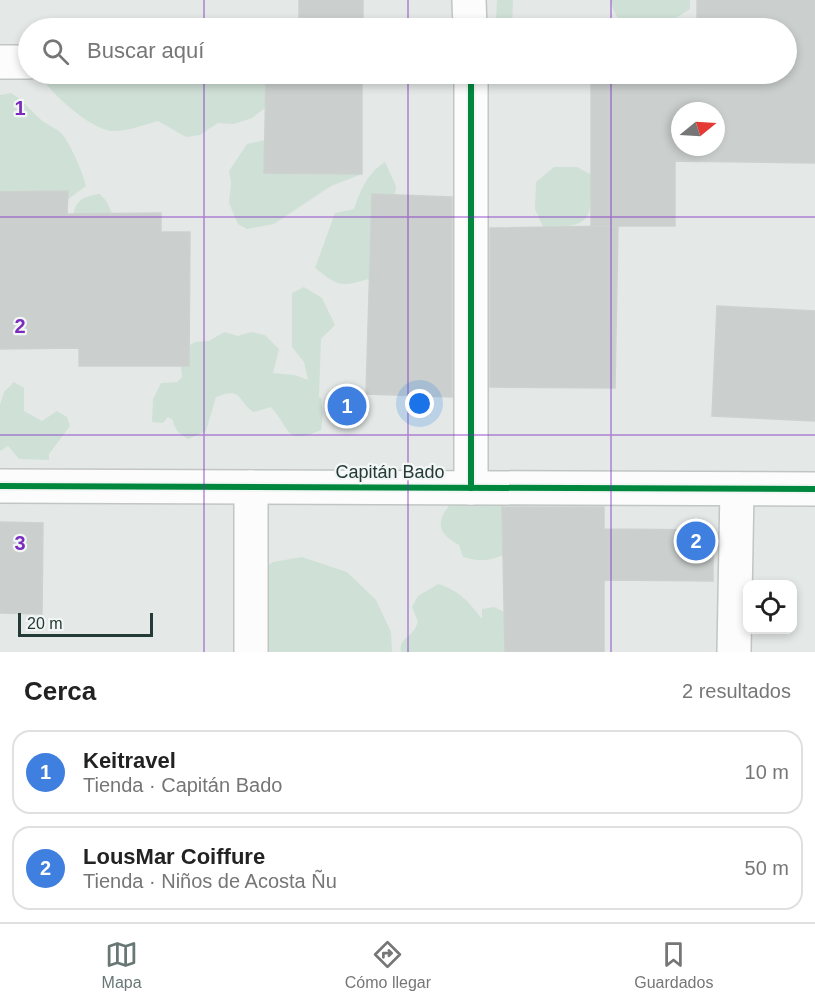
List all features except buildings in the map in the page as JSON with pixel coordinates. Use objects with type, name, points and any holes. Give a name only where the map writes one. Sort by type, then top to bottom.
[{"type":"street","points":[[469,0],[470,18]]},
{"type":"street","points":[[0,62],[18,62]]},
{"type":"street","points":[[471,84],[471,488]]},
{"type":"street","name":"Capitán Bado","points":[[0,486],[815,489]]},
{"type":"street","points":[[251,487],[251,652]]},
{"type":"street","points":[[734,652],[736,489]]},
{"type":"green space","points":[[497,0],[513,0],[512,18],[496,18]]},
{"type":"green space","points":[[610,0],[690,0],[690,9],[676,18],[618,18]]},
{"type":"green space","points":[[46,84],[266,84],[265,108],[252,118],[234,124],[218,123],[200,135],[186,137],[158,121],[122,130],[111,131],[102,128],[81,117]]},
{"type":"green space","points":[[11,93],[42,120],[60,132],[73,152],[86,186],[67,200],[0,192],[0,95]]},
{"type":"green space","points":[[265,140],[264,172],[362,174],[331,186],[274,224],[247,229],[238,224],[229,203],[231,183],[229,171],[247,144]]},
{"type":"green space","points":[[385,162],[396,186],[395,195],[372,195],[369,279],[340,284],[315,268],[335,213],[354,209],[365,182]]},
{"type":"green space","points":[[554,167],[577,167],[592,175],[589,212],[586,219],[580,223],[543,227],[535,209],[536,182]]},
{"type":"green space","points":[[100,194],[107,202],[112,214],[73,226],[75,207],[78,203],[86,197]]},
{"type":"green space","points":[[304,287],[322,298],[335,325],[321,339],[319,397],[323,414],[321,430],[309,435],[294,436],[271,407],[254,412],[239,396],[231,393],[216,397],[206,431],[188,439],[178,431],[173,420],[168,417],[163,423],[152,422],[153,399],[161,383],[177,382],[182,377],[181,366],[189,366],[190,345],[195,342],[209,341],[224,332],[238,336],[251,332],[265,335],[279,349],[273,373],[295,375],[308,380],[304,362],[292,347],[292,293]]},
{"type":"green space","points":[[14,382],[24,388],[24,411],[42,421],[57,411],[67,417],[70,426],[49,454],[49,460],[19,459],[8,446],[0,451],[0,405],[4,392]]},
{"type":"green space","points":[[524,496],[521,506],[502,506],[503,555],[483,560],[463,557],[459,545],[442,530],[441,519],[453,501]]},
{"type":"green space","points":[[302,557],[347,572],[376,600],[391,632],[392,652],[256,652],[251,577],[273,562]]},
{"type":"green space","points":[[438,584],[463,597],[482,619],[482,609],[494,607],[504,612],[505,652],[401,652],[402,642],[415,629],[418,622],[412,607],[418,596]]},
{"type":"cycle path","points":[[471,84],[471,488]]},
{"type":"cycle path","points":[[0,486],[815,489]]},
{"type":"place","name":"Keitravel","points":[[347,406]]},
{"type":"place","name":"LousMar Coiffure","points":[[696,541]]}]
